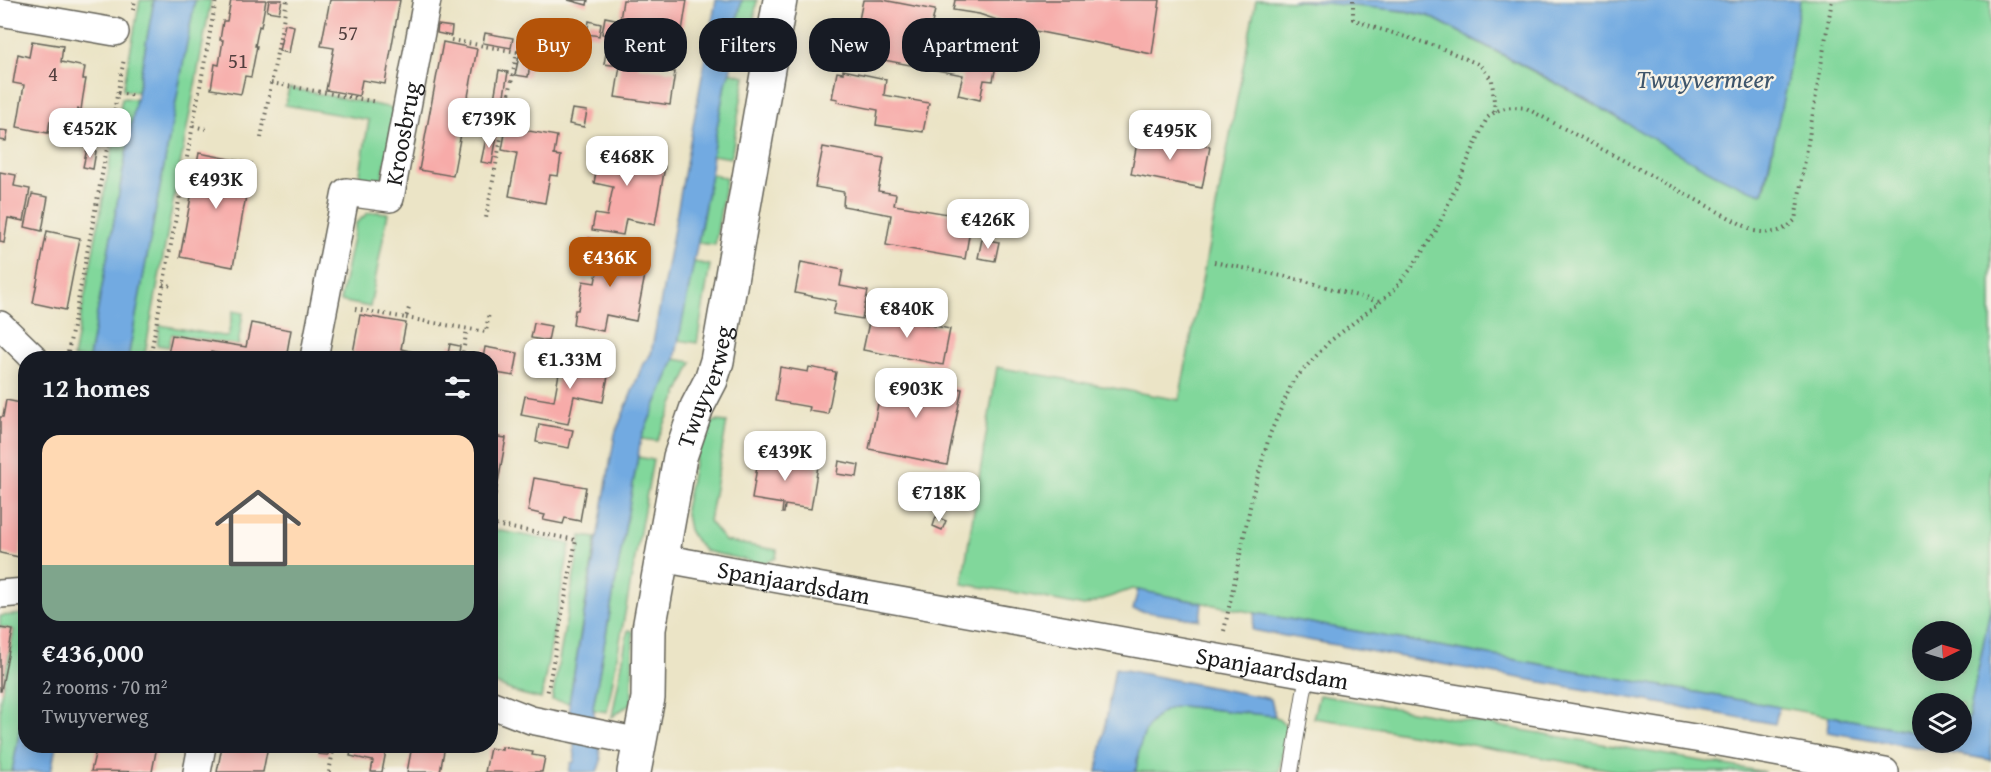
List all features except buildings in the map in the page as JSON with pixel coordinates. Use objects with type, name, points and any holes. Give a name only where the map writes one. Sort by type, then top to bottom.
[{"type":"street","name":"Kroosbrug","points":[[315,351],[346,192],[390,198],[427,0]]},
{"type":"street","name":"Twuyverweg","points":[[637,757],[649,687],[649,629],[680,457],[697,406],[711,380],[717,361],[780,0]]},
{"type":"street","points":[[0,12],[115,32]]},
{"type":"street","points":[[0,325],[27,351]]},
{"type":"street","name":"Spanjaardsdam","points":[[661,558],[1307,674],[1725,743],[1885,772]]},
{"type":"street","points":[[0,594],[18,593]]},
{"type":"street","points":[[498,707],[555,725],[606,736],[637,757]]},
{"type":"street","points":[[197,772],[200,753]]},
{"type":"lane","points":[[1290,772],[1307,674]]},
{"type":"path","points":[[133,12],[135,0]]},
{"type":"path","points":[[151,351],[216,0]]},
{"type":"path","points":[[261,138],[287,0]]},
{"type":"path","points":[[1353,0],[1353,18],[1439,47],[1480,65],[1492,80],[1495,111]]},
{"type":"path","points":[[1218,658],[1253,493],[1270,434],[1293,381],[1329,342],[1394,290],[1410,270],[1435,233],[1487,118],[1495,111],[1507,106],[1526,108],[1754,231],[1771,234],[1786,229],[1795,220],[1833,0]]},
{"type":"path","points":[[421,35],[517,52],[486,218]]},
{"type":"path","points":[[69,351],[124,58]]},
{"type":"path","points":[[271,83],[407,108]]},
{"type":"path","points":[[118,93],[135,96]]},
{"type":"path","points":[[193,126],[206,129]]},
{"type":"path","points":[[95,135],[109,138]]},
{"type":"path","points":[[1214,262],[1301,280],[1380,302]]},
{"type":"path","points":[[163,284],[172,286]]},
{"type":"path","points":[[324,304],[486,332],[489,312]]},
{"type":"path","points":[[406,318],[409,308]]},
{"type":"path","points":[[463,351],[467,329]]},
{"type":"path","points":[[498,525],[576,540],[555,725]]},
{"type":"path","points":[[329,772],[333,753]]},
{"type":"green space","points":[[140,0],[154,0],[137,92],[123,90]]},
{"type":"green space","points":[[195,0],[211,0],[145,351],[129,351]]},
{"type":"green space","points":[[742,0],[757,0],[754,18],[738,18]]},
{"type":"green space","points":[[1256,0],[1343,4],[1429,16],[1583,98],[1716,174],[1761,194],[1766,184],[1786,85],[1800,0],[1991,0],[1991,605],[1972,700],[1972,693],[1912,693],[1912,731],[1132,589],[1084,606],[962,584],[997,367],[1179,400]]},
{"type":"green space","points":[[730,72],[745,76],[731,158],[712,155],[725,84]]},
{"type":"green space","points":[[289,88],[398,109],[382,178],[369,184],[360,182],[359,179],[369,120],[285,105]]},
{"type":"green space","points":[[122,98],[136,99],[90,351],[74,351]]},
{"type":"green space","points":[[711,174],[726,178],[715,245],[698,243]]},
{"type":"green space","points":[[368,213],[388,213],[370,307],[340,301],[356,223]]},
{"type":"green space","points":[[694,262],[710,265],[697,343],[678,340]]},
{"type":"green space","points":[[233,311],[243,313],[238,346],[172,334],[169,347],[157,345],[160,325],[228,337]]},
{"type":"green space","points":[[675,359],[692,362],[657,441],[641,439]]},
{"type":"green space","points":[[716,421],[727,422],[709,521],[725,541],[777,550],[776,558],[763,564],[705,551],[689,530],[685,509],[696,454],[707,425]]},
{"type":"green space","points":[[638,457],[653,460],[607,712],[594,710],[593,707]]},
{"type":"green space","points":[[498,530],[570,544],[541,699],[498,685]]},
{"type":"green space","points":[[581,536],[596,538],[569,703],[552,700]]},
{"type":"green space","points":[[18,615],[18,739],[12,772],[0,772],[0,700],[14,630],[0,627],[0,616]]},
{"type":"green space","points":[[628,630],[633,631],[632,702],[612,717]]},
{"type":"green space","points":[[1319,695],[1765,772],[1623,772],[1313,718]]},
{"type":"green space","points":[[1181,706],[1275,716],[1287,727],[1279,772],[1136,772],[1139,750],[1146,729],[1160,714]]},
{"type":"water","points":[[154,0],[195,0],[129,351],[90,351]]},
{"type":"water","points":[[716,0],[742,0],[738,18],[713,18]]},
{"type":"water","name":"Twuyvermeer","points":[[1292,0],[1800,0],[1786,85],[1763,193],[1750,190],[1704,168],[1582,97],[1429,16],[1406,11]]},
{"type":"water","points":[[703,72],[730,72],[725,84],[712,155],[711,174],[675,359],[641,439],[593,707],[601,761],[597,772],[569,772],[575,756],[569,703],[615,434],[643,364],[651,354]]},
{"type":"water","points":[[1138,590],[1202,603],[1200,620],[1133,610]]},
{"type":"water","points":[[1991,605],[1991,760],[1950,753],[1972,753],[1972,700]]},
{"type":"water","points":[[1255,613],[1779,707],[1775,724],[1252,630]]},
{"type":"water","points":[[1115,668],[1271,699],[1275,716],[1181,706],[1169,709],[1160,714],[1146,729],[1139,750],[1136,772],[1097,772]]},
{"type":"water","points":[[1829,716],[1912,731],[1912,747],[1827,732]]},
{"type":"water","points":[[18,739],[18,753],[55,753],[51,772],[12,772]]}]
